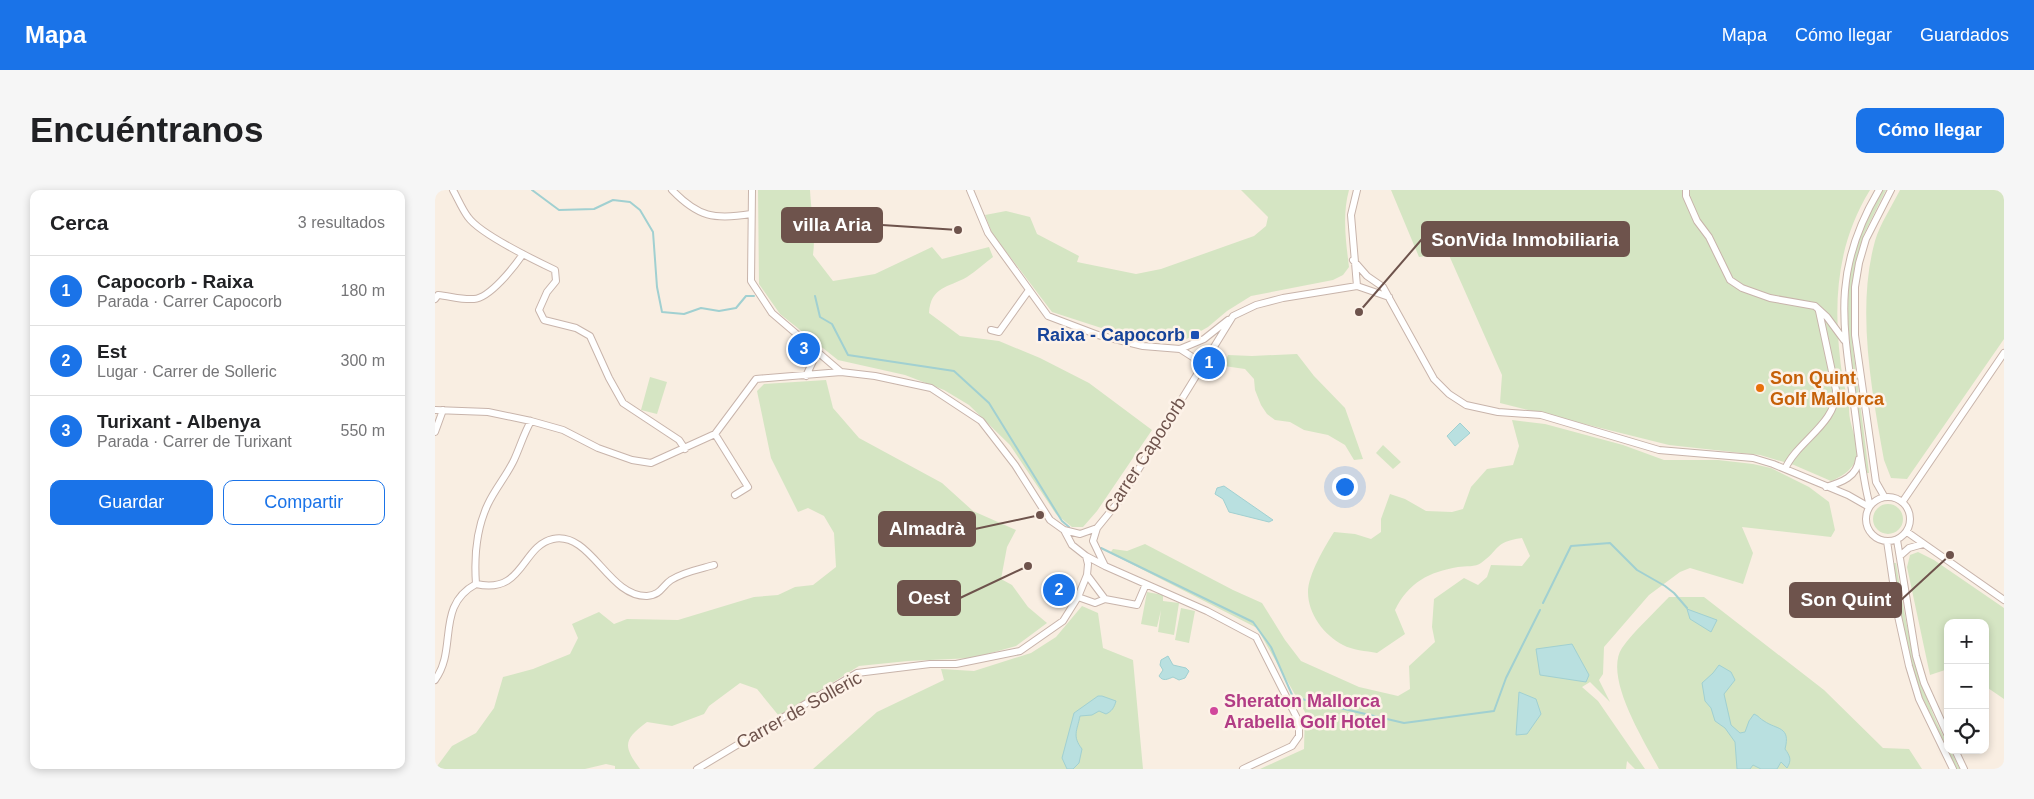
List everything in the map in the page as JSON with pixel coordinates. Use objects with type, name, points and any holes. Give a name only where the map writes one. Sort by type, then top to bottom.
[{"type":"street","points":[[453,190],[468,218],[481,229],[523,254],[555,270],[556,281],[547,292],[539,310],[543,320],[576,328],[590,336],[609,378],[623,403],[679,440],[685,448]]},
{"type":"street","points":[[672,190],[686,205],[709,216],[730,218],[751,214]]},
{"type":"street","points":[[752,190],[751,281],[772,313],[841,372]]},
{"type":"street","points":[[970,190],[988,233],[1048,316],[1098,334],[1134,344],[1180,349],[1193,358],[1199,371]]},
{"type":"street","points":[[1357,190],[1351,214],[1353,260],[1357,286]]},
{"type":"street","points":[[1686,190],[1686,196],[1697,221],[1709,236],[1730,280],[1742,288],[1770,298],[1815,306],[1827,317],[1844,340]]},
{"type":"street","points":[[1869,507],[1844,340],[1845,286],[1849,260],[1863,218],[1879,190]]},
{"type":"street","points":[[1884,496],[1876,482],[1858,357],[1855,287],[1861,255],[1873,222],[1891,190]]},
{"type":"street","points":[[435,299],[438,295],[475,299],[493,288],[511,270],[523,254]]},
{"type":"street","points":[[1353,260],[1367,276],[1383,287],[1434,379],[1449,394],[1466,405],[1498,412],[1541,415],[1659,450],[1753,458],[1785,469],[1857,499],[1869,507]]},
{"type":"street","points":[[1180,349],[1204,339],[1233,316],[1255,305],[1283,298],[1357,286],[1389,297]]},
{"type":"street","points":[[991,330],[999,332],[1029,290]]},
{"type":"street","points":[[1785,469],[1789,461],[1821,425],[1837,402],[1837,390],[1819,311]]},
{"type":"street","name":"Carrer Capocorb","points":[[1097,528],[1119,501],[1233,316]]},
{"type":"street","points":[[806,376],[813,359],[814,348]]},
{"type":"street","points":[[1903,501],[2004,353]]},
{"type":"street","points":[[435,410],[488,412],[531,421],[563,430],[598,448],[632,460],[651,462],[715,434],[756,379],[841,372],[875,376],[931,388],[981,421],[1015,465],[1050,520],[1064,530],[1079,534],[1097,528]]},
{"type":"street","points":[[435,432],[443,410]]},
{"type":"street","points":[[475,584],[478,527],[489,503],[514,461],[531,421]]},
{"type":"street","points":[[715,434],[748,486],[735,495]]},
{"type":"street","points":[[1825,487],[1847,480],[1858,466],[1860,452]]},
{"type":"street","points":[[1884,496],[1894,496],[1903,501],[1910,510],[1911,521],[1907,532],[1897,540],[1887,541],[1878,539],[1871,533],[1867,525],[1866,516],[1869,507],[1875,500],[1884,496]]},
{"type":"street","points":[[1097,528],[1093,541],[1105,566]]},
{"type":"street","points":[[1064,530],[1072,545],[1086,556],[1207,611],[1256,637],[1299,722],[1299,736],[1292,746],[1243,769]]},
{"type":"street","points":[[1907,532],[2004,600]]},
{"type":"street","points":[[435,680],[445,660],[452,609],[463,590],[475,584],[488,587],[510,579],[537,548],[552,539],[566,539],[586,549],[608,575],[635,595],[649,596],[662,591],[670,581],[714,565]]},
{"type":"street","points":[[1897,540],[1916,656],[1924,683],[1944,727]]},
{"type":"street","points":[[1887,541],[1898,616],[1919,699],[1953,769]]},
{"type":"street","points":[[1900,556],[1909,548],[1923,544]]},
{"type":"street","name":"Carrer de Solleric","points":[[697,769],[857,673],[930,664],[956,664],[1020,651],[1063,621],[1079,597],[1087,575],[1088,564],[1086,556]]},
{"type":"street","points":[[1087,575],[1105,599]]},
{"type":"street","points":[[1079,597],[1095,603],[1105,599],[1137,605],[1146,584]]},
{"type":"street","points":[[1957,754],[1964,769]]},
{"type":"green space","points":[[758,190],[810,190],[814,231],[813,255],[833,281],[875,274],[932,247],[942,259],[989,247],[993,257],[967,277],[937,293],[930,304],[929,313],[960,336],[999,341],[1040,358],[1089,383],[1152,430],[1097,511],[1083,527],[1072,527],[1056,514],[1010,445],[969,405],[944,390],[905,375],[838,360],[780,314],[759,284]]},
{"type":"green space","points":[[1241,190],[1349,190],[1345,219],[1349,267],[1343,275],[1333,280],[1251,296],[1227,311],[1208,327],[1185,340],[1164,342],[1126,336],[1052,312],[992,233],[985,215],[1006,211],[1030,217],[1037,234],[1079,256],[1077,262],[1136,274],[1161,269],[1254,236],[1266,226],[1268,217]]},
{"type":"green space","points":[[1391,190],[1870,190],[1849,236],[1843,259],[1837,307],[1843,381],[1849,401],[1850,417],[1857,450],[1854,464],[1845,473],[1831,481],[1794,465],[1760,455],[1669,445],[1500,403],[1502,375],[1448,253],[1419,257]]},
{"type":"green space","points":[[1882,190],[1886,190],[1864,234],[1855,265],[1851,291],[1852,340],[1869,473],[1867,473],[1850,352],[1847,311],[1848,284],[1851,261],[1858,240]]},
{"type":"green space","points":[[1900,190],[2004,190],[2004,339],[1907,479],[1891,478],[1884,460],[1871,379],[1866,322],[1869,267],[1875,241]]},
{"type":"green space","points":[[1297,354],[1314,376],[1345,408],[1363,459],[1354,460],[1345,445],[1328,435],[1304,430],[1290,422],[1275,420],[1267,414],[1261,405],[1255,390],[1254,379],[1245,369],[1224,366],[1228,355]]},
{"type":"green space","points":[[650,377],[667,382],[657,414],[641,410]]},
{"type":"green space","points":[[826,380],[833,408],[859,438],[942,483],[973,511],[1016,530],[1007,547],[1001,579],[1012,585],[1028,607],[1047,623],[1016,646],[973,658],[908,661],[859,666],[779,716],[757,689],[740,683],[709,706],[704,714],[672,726],[647,722],[639,728],[630,739],[628,749],[640,769],[615,769],[615,766],[606,764],[585,769],[435,769],[452,746],[476,733],[494,708],[503,677],[533,669],[570,654],[578,638],[572,624],[599,612],[614,624],[627,619],[678,620],[754,597],[778,595],[795,587],[813,585],[836,567],[834,533],[824,516],[808,508],[798,512],[771,458],[757,391],[764,384]]},
{"type":"green space","points":[[1512,420],[1545,424],[1623,445],[1664,460],[1718,460],[1771,468],[1809,487],[1829,502],[1835,530],[1831,537],[1742,527],[1753,553],[1743,584],[1690,568],[1680,572],[1649,595],[1604,647],[1603,674],[1599,680],[1610,702],[1590,682],[1582,687],[1598,701],[1645,769],[1635,769],[1627,761],[1626,769],[1260,769],[1304,749],[1305,712],[1257,628],[1110,553],[1113,549],[1127,551],[1145,544],[1262,603],[1285,640],[1301,661],[1359,687],[1398,696],[1410,689],[1409,666],[1435,642],[1432,627],[1434,599],[1464,578],[1478,585],[1487,577],[1491,565],[1522,566],[1530,556],[1522,538],[1501,544],[1479,564],[1438,572],[1413,585],[1395,610],[1405,634],[1377,653],[1343,645],[1330,636],[1318,623],[1311,608],[1308,592],[1314,569],[1334,532],[1355,534],[1371,539],[1381,532],[1381,519],[1390,494],[1405,499],[1426,511],[1452,512],[1463,509],[1471,487],[1487,469],[1513,465],[1519,446]]},
{"type":"green space","points":[[1383,445],[1401,462],[1393,469],[1376,453]]},
{"type":"green space","points":[[1888,504],[1894,505],[1902,513],[1902,525],[1894,533],[1888,534],[1882,533],[1874,525],[1873,519],[1874,513],[1882,505]]},
{"type":"green space","points":[[1918,552],[1934,560],[2004,608],[2004,699],[1989,689],[1989,619],[1944,619],[1944,670],[1930,675],[1907,567],[1910,555]]},
{"type":"green space","points":[[1893,563],[1896,563],[1914,657],[1928,702],[1944,737],[1944,742],[1922,697],[1913,669],[1901,617]]},
{"type":"green space","points":[[1147,592],[1163,595],[1163,601],[1179,603],[1174,635],[1158,632],[1161,610],[1157,627],[1141,624]]},
{"type":"green space","points":[[1669,597],[1704,597],[1824,690],[1883,748],[1909,749],[1922,769],[1659,769],[1628,709],[1618,675],[1618,660],[1622,648]]},
{"type":"green space","points":[[1082,606],[1098,613],[1103,648],[1133,660],[1143,769],[813,769],[877,712],[944,680],[941,669],[974,671],[1031,653],[1056,637]]},
{"type":"green space","points":[[1181,608],[1195,611],[1189,643],[1175,640]]},
{"type":"green space","points":[[1950,754],[1952,754],[1960,769],[1957,769]]},
{"type":"water","points":[[1460,423],[1470,433],[1455,446],[1447,436]]},
{"type":"water","points":[[1224,486],[1273,520],[1269,522],[1229,512],[1223,499],[1215,494],[1217,488]]},
{"type":"water","points":[[1687,609],[1717,620],[1711,632],[1690,619]]},
{"type":"water","points":[[1572,644],[1589,675],[1586,682],[1540,675],[1536,649]]},
{"type":"water","points":[[1168,656],[1173,665],[1186,668],[1189,671],[1185,678],[1179,680],[1173,677],[1164,679],[1159,676],[1163,670],[1160,665],[1161,660]]},
{"type":"water","points":[[1719,665],[1731,672],[1735,680],[1724,694],[1731,725],[1740,733],[1745,732],[1754,714],[1782,730],[1786,736],[1785,749],[1790,758],[1787,768],[1781,762],[1777,769],[1761,769],[1753,765],[1750,769],[1737,769],[1735,742],[1725,728],[1715,721],[1711,708],[1705,701],[1702,683]]},
{"type":"water","points":[[1519,692],[1536,699],[1541,714],[1527,734],[1516,735]]},
{"type":"water","points":[[1098,696],[1116,701],[1111,710],[1106,714],[1099,711],[1092,715],[1080,716],[1076,733],[1077,740],[1082,749],[1079,763],[1073,769],[1067,769],[1062,758],[1074,713]]},
{"type":"waterway","points":[[532,190],[559,210],[594,209],[613,200],[630,202],[640,210],[653,232],[657,287],[662,312],[684,314],[701,308],[719,311],[736,308],[746,296],[754,296]]},
{"type":"waterway","points":[[815,296],[820,317],[832,324],[848,355],[954,371],[989,403],[1062,521],[1069,527]]},
{"type":"waterway","points":[[1543,603],[1571,546],[1610,543],[1637,570],[1665,586],[1687,608]]},
{"type":"waterway","points":[[1101,548],[1253,622],[1271,647],[1293,697],[1404,723],[1494,711],[1506,678],[1540,610]]},
{"type":"place","name":"villa Aria","points":[[958,230]]},
{"type":"place","name":"SonVida Inmobiliaria","points":[[1359,312]]},
{"type":"place","name":"Raixa - Capocorb","points":[[1195,335]]},
{"type":"place","name":"Turixant - Albenya","points":[[804,349]]},
{"type":"place","name":"Capocorb - Raixa","points":[[1209,363]]},
{"type":"place","name":"Son Quint Golf Mallorca","points":[[1760,388]]},
{"type":"place","name":"Almadrà","points":[[1040,515]]},
{"type":"place","name":"Son Quint","points":[[1950,555]]},
{"type":"place","name":"Oest","points":[[1028,566]]},
{"type":"place","name":"Est","points":[[1059,590]]},
{"type":"place","name":"Sheraton Mallorca Arabella Golf Hotel","points":[[1214,711]]}]
